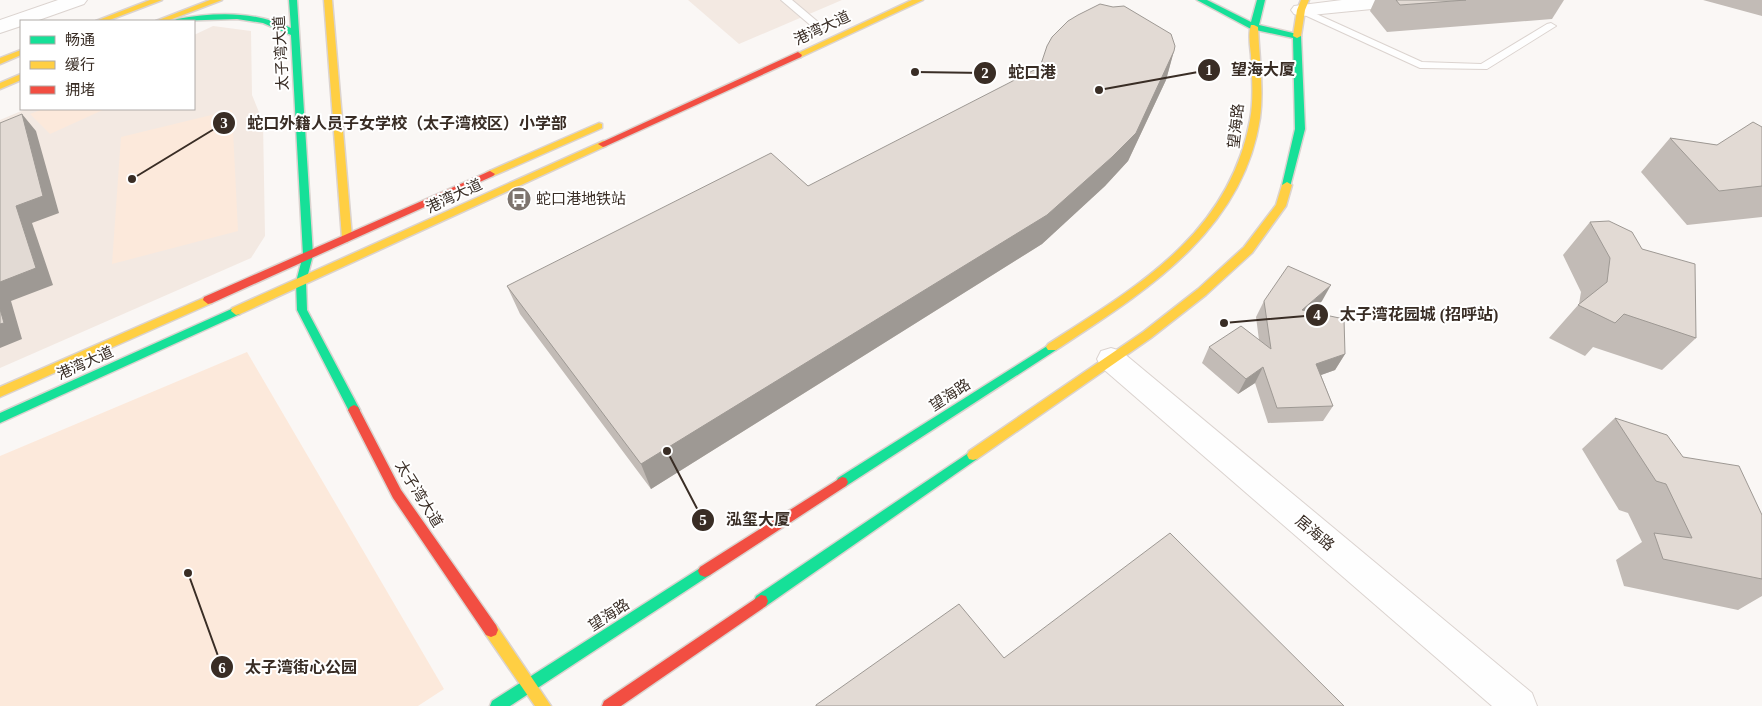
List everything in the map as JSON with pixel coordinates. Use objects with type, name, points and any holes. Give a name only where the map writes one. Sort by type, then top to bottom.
[{"type":"main road","points":[[103,20],[158,0]]},
{"type":"main road","points":[[163,20],[218,0]]},
{"type":"main road","name":"太子湾大道","points":[[293,0],[308,255],[301,282],[302,310],[397,494],[544,706]]},
{"type":"main road","points":[[301,282],[347,238],[328,0]]},
{"type":"main road","points":[[329,18],[337,0]]},
{"type":"main road","name":"港湾大道","points":[[0,418],[919,0]]},
{"type":"main road","points":[[1201,0],[1254,27],[1297,36]]},
{"type":"main road","name":"望海路","points":[[497,706],[1083,326],[1166,267],[1208,228],[1234,190],[1248,156],[1255,118],[1253,10],[1260,0]]},
{"type":"main road","points":[[609,706],[1147,335],[1202,292],[1248,250],[1281,206],[1292,170],[1300,129],[1297,36],[1303,5]]},
{"type":"main road","points":[[1253,10],[1297,36]]},
{"type":"main road","points":[[183,20],[212,15],[252,15],[270,19],[294,33]]},
{"type":"main road","points":[[0,61],[20,52]]},
{"type":"main road","points":[[0,86],[20,77]]},
{"type":"main road","name":"港湾大道","points":[[0,392],[610,120]]},
{"type":"street","points":[[0,27],[77,0]]},
{"type":"street","points":[[1303,5],[1402,0]]},
{"type":"street","name":"居海路","points":[[1111,359],[1519,706]]},
{"type":"lane","points":[[786,0],[819,28]]},
{"type":"lane","points":[[1303,5],[1420,65],[1483,67],[1551,26]]},
{"type":"shaded area","points":[[688,0],[842,0],[739,44]]},
{"type":"shaded area","points":[[213,26],[251,31],[252,95],[263,122],[265,236],[251,258],[0,368],[0,120],[24,110],[195,110],[195,35]]},
{"type":"shaded area","points":[[40,110],[103,110],[50,134],[30,114]]},
{"type":"shaded area","points":[[232,110],[238,231],[112,264],[121,137]]},
{"type":"shaded area","points":[[247,352],[444,689],[418,706],[0,706],[0,456]]},
{"type":"building","points":[[1396,0],[1466,0],[1400,5]]},
{"type":"building","points":[[1100,4],[1113,7],[1124,6],[1171,34],[1175,46],[1136,133],[1047,215],[641,464],[507,286],[771,153],[808,186],[1040,67],[1052,37],[1068,21]]},
{"type":"building","points":[[22,114],[43,196],[16,206],[36,268],[0,282],[0,123]]},
{"type":"building","points":[[1753,122],[1762,127],[1762,186],[1719,191],[1670,138],[1717,145]]},
{"type":"building","points":[[1609,221],[1632,232],[1642,249],[1695,264],[1696,338],[1624,314],[1615,323],[1578,305],[1607,282],[1610,258],[1590,222]]},
{"type":"building","points":[[1288,266],[1331,285],[1302,310],[1344,319],[1345,354],[1316,364],[1333,406],[1277,408],[1263,367],[1246,379],[1209,347],[1241,326],[1271,349],[1264,301]]},
{"type":"building","points":[[0,309],[4,323],[0,324]]},
{"type":"building","points":[[1615,418],[1667,435],[1683,457],[1739,466],[1762,515],[1762,579],[1663,559],[1654,533],[1692,538],[1666,484],[1656,481]]},
{"type":"building","points":[[1170,533],[1344,706],[816,706],[959,604],[1004,658]]},
{"type":"traffic: fast","points":[[293,0],[308,255],[301,282],[302,310],[354,410]]},
{"type":"traffic: fast","points":[[1201,0],[1254,27],[1297,36]]},
{"type":"traffic: fast","points":[[1254,27],[1261,0]]},
{"type":"traffic: fast","points":[[182,20],[237,16],[266,21],[294,33]]},
{"type":"traffic: fast","points":[[1287,185],[1300,129],[1297,36]]},
{"type":"traffic: fast","points":[[0,418],[236,311]]},
{"type":"traffic: fast","points":[[842,482],[1052,347]]},
{"type":"traffic: fast","points":[[761,601],[973,455]]},
{"type":"traffic: fast","points":[[497,706],[705,571]]},
{"type":"traffic: slow","points":[[103,20],[158,0]]},
{"type":"traffic: slow","points":[[163,20],[218,0]]},
{"type":"traffic: slow","points":[[328,0],[347,238]]},
{"type":"traffic: slow","points":[[798,55],[919,0]]},
{"type":"traffic: slow","points":[[1297,36],[1301,10],[1305,0]]},
{"type":"traffic: slow","points":[[1052,347],[1118,303],[1181,254],[1208,225],[1230,194],[1246,159],[1255,119],[1254,27]]},
{"type":"traffic: slow","points":[[0,61],[20,52]]},
{"type":"traffic: slow","points":[[0,86],[20,77]]},
{"type":"traffic: slow","points":[[490,174],[599,126]]},
{"type":"traffic: slow","points":[[236,311],[603,144]]},
{"type":"traffic: slow","points":[[973,455],[1147,335],[1202,292],[1248,250],[1281,206],[1287,185]]},
{"type":"traffic: slow","points":[[0,392],[208,300]]},
{"type":"traffic: slow","points":[[491,630],[544,706]]},
{"type":"traffic: jam","points":[[603,144],[798,55]]},
{"type":"traffic: jam","points":[[208,300],[490,174]]},
{"type":"traffic: jam","points":[[354,410],[397,494],[491,630]]},
{"type":"traffic: jam","points":[[705,571],[842,482]]},
{"type":"traffic: jam","points":[[609,706],[761,601]]},
{"type":"place","name":"蛇口港","points":[[915,72]]},
{"type":"place","name":"望海大厦","points":[[1099,90]]},
{"type":"place","name":"蛇口外籍人员子女学校（太子湾校区）小学部","points":[[132,179]]},
{"type":"place","name":"蛇口港地铁站","points":[[519,199]]},
{"type":"place","name":"太子湾花园城 (招呼站)","points":[[1224,323]]},
{"type":"place","name":"泓玺大厦","points":[[667,451]]},
{"type":"place","name":"太子湾街心公园","points":[[188,573]]}]
